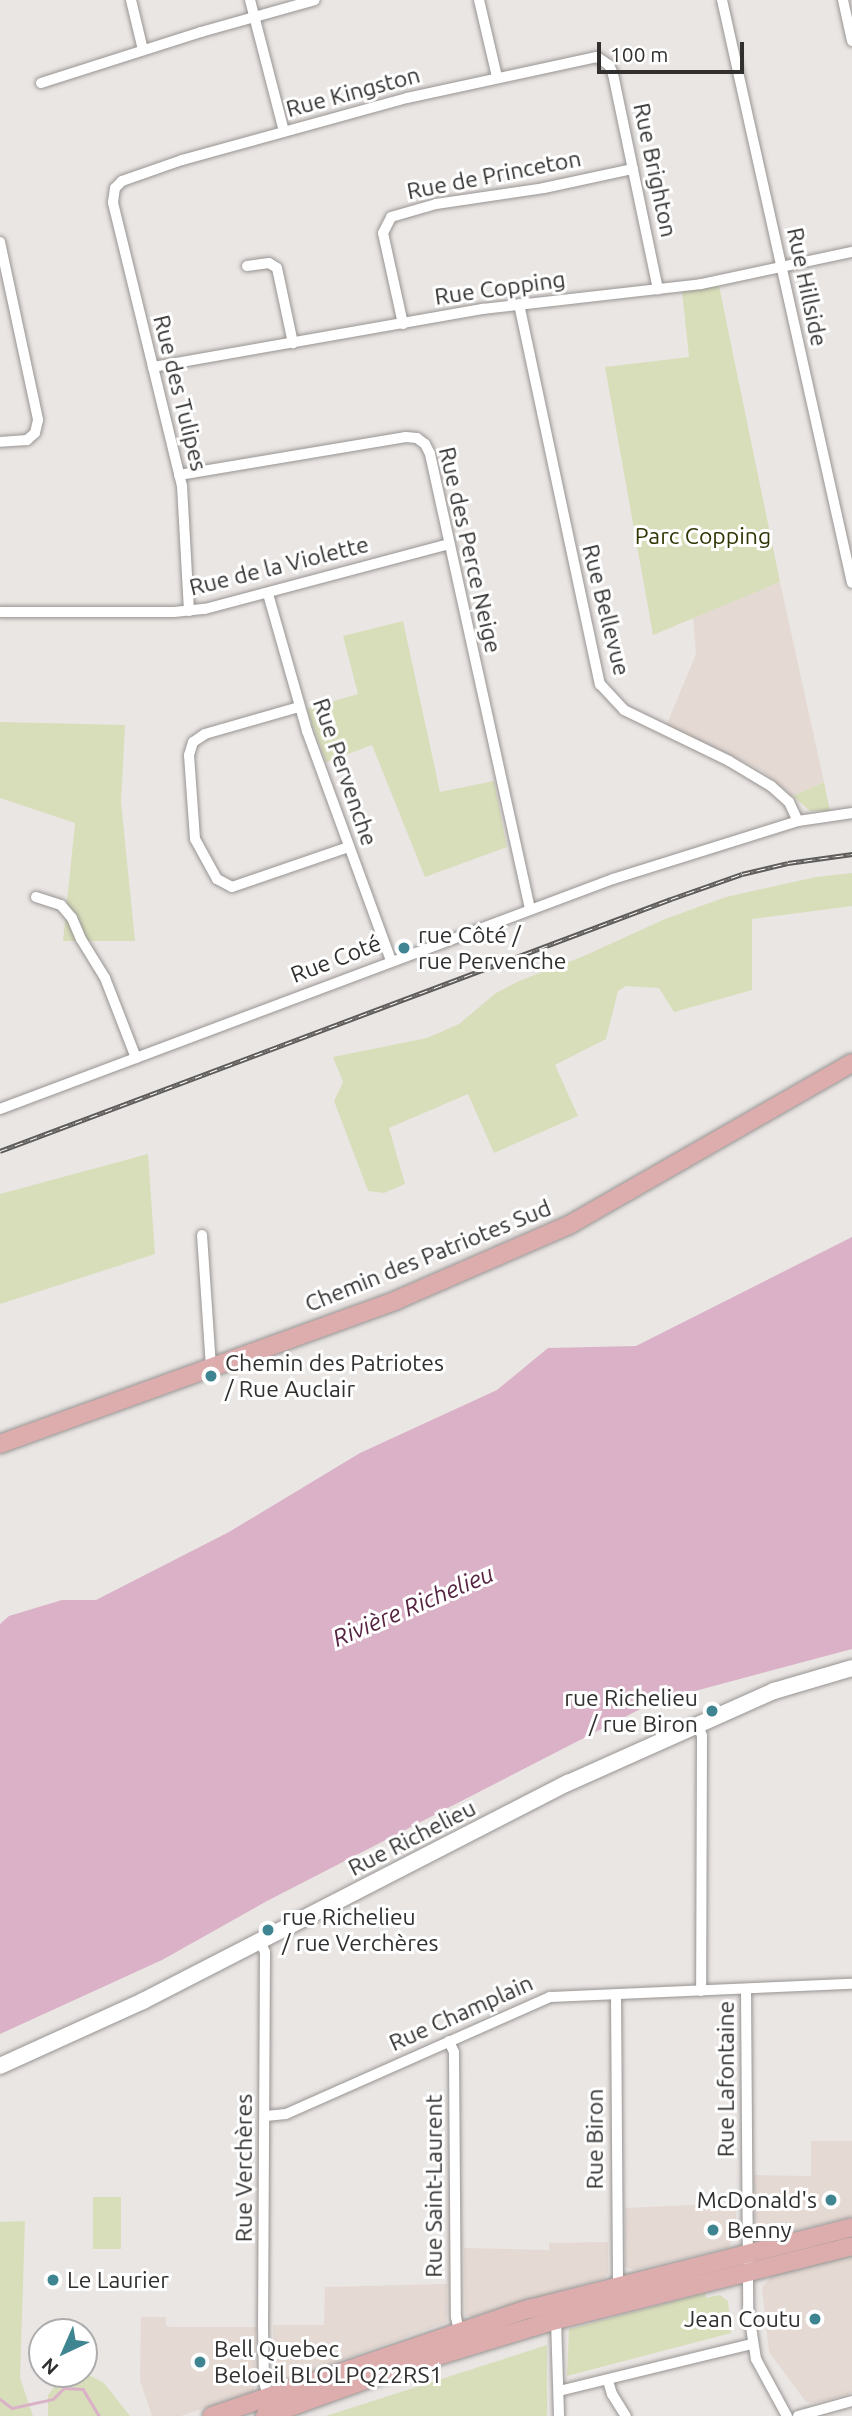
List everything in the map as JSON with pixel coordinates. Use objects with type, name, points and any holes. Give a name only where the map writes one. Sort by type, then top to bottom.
[{"type":"main road","name":"Chemin des Patriotes Sud","points":[[0,1444],[397,1300],[569,1225],[852,1063]]},
{"type":"main road","name":"Rue Richelieu","points":[[0,2066],[132,2006],[568,1783],[775,1691],[852,1668]]},
{"type":"main road","points":[[212,2416],[459,2331],[618,2284],[852,2227]]},
{"type":"main road","points":[[265,2416],[398,2368],[556,2320],[852,2246]]},
{"type":"street","points":[[131,0],[143,50]]},
{"type":"street","points":[[250,0],[284,131]]},
{"type":"street","points":[[41,83],[315,0]]},
{"type":"street","points":[[479,0],[497,77]]},
{"type":"street","name":"Rue Hillside","points":[[722,0],[852,583]]},
{"type":"street","points":[[843,0],[852,41]]},
{"type":"street","name":"Rue Kingston","points":[[115,188],[125,179],[156,168],[284,131],[497,77],[590,57],[607,62]]},
{"type":"street","name":"Rue Brighton","points":[[607,62],[613,74],[658,289]]},
{"type":"street","name":"Rue de Princeton","points":[[403,324],[383,233],[391,217],[436,204],[544,188],[633,169]]},
{"type":"street","name":"Rue des Tulipes","points":[[115,188],[113,202],[180,475],[189,611]]},
{"type":"street","points":[[0,242],[38,423],[27,440],[0,442]]},
{"type":"street","name":"Rue Copping","points":[[153,366],[519,304],[701,284],[852,252]]},
{"type":"street","points":[[247,266],[269,263],[276,268],[293,343]]},
{"type":"street","name":"Rue Bellevue","points":[[519,304],[600,684],[624,710],[740,767],[771,786],[789,802],[798,821]]},
{"type":"street","name":"Rue des Perce Neige","points":[[180,475],[406,437],[417,438],[425,444],[430,454],[530,909]]},
{"type":"street","name":"Rue de la Violette","points":[[0,612],[189,611],[268,594],[449,544]]},
{"type":"street","name":"Rue Pervenche","points":[[268,594],[299,707],[391,961]]},
{"type":"street","points":[[299,707],[205,734],[193,742],[189,755],[195,839],[217,879],[232,887],[349,847]]},
{"type":"street","name":"Rue Coté","points":[[0,1109],[613,879],[798,821],[852,813]]},
{"type":"street","points":[[36,897],[61,905],[72,918],[81,939],[105,978],[136,1058]]},
{"type":"street","points":[[202,1235],[211,1366]]},
{"type":"street","points":[[698,1725],[702,1736],[701,1990]]},
{"type":"street","name":"Rue Verchères","points":[[260,1941],[265,1952],[264,2368],[268,2396]]},
{"type":"street","name":"Rue Champlain","points":[[265,2116],[286,2114],[545,1998],[852,1984]]},
{"type":"street","name":"Rue Lafontaine","points":[[746,1989],[745,2273],[752,2344],[764,2375],[787,2416]]},
{"type":"street","name":"Rue Biron","points":[[616,1995],[618,2284]]},
{"type":"street","name":"Rue Saint-Laurent","points":[[449,2041],[454,2052],[456,2317],[459,2331]]},
{"type":"street","points":[[556,2320],[559,2416]]},
{"type":"street","points":[[559,2391],[752,2344]]},
{"type":"street","points":[[608,2381],[626,2416]]},
{"type":"street","points":[[798,2416],[852,2401]]},
{"type":"shaded area","points":[[780,582],[824,782],[793,796],[760,769],[666,726],[696,654],[693,618]]},
{"type":"shaded area","points":[[811,2141],[852,2141],[852,2217],[758,2238],[755,2234],[754,2175],[811,2176]]},
{"type":"shaded area","points":[[736,2203],[736,2231],[729,2247],[634,2270],[625,2267],[625,2208]]},
{"type":"shaded area","points":[[608,2242],[608,2273],[604,2278],[472,2317],[465,2315],[464,2248],[549,2250],[549,2243]]},
{"type":"shaded area","points":[[852,2255],[852,2393],[815,2403],[806,2402],[769,2352],[762,2288],[772,2275]]},
{"type":"shaded area","points":[[447,2284],[447,2322],[283,2381],[274,2377],[273,2325],[324,2325],[325,2287]]},
{"type":"shaded area","points":[[141,2317],[166,2317],[166,2325],[170,2327],[256,2327],[254,2391],[181,2416],[152,2416],[140,2381]]},
{"type":"green space","name":"Parc Copping","points":[[719,286],[780,582],[653,635],[605,367],[689,357],[682,291]]},
{"type":"green space","points":[[403,621],[440,792],[494,781],[507,847],[425,877],[372,745],[326,762],[307,709],[358,694],[343,636]]},
{"type":"green space","points":[[0,722],[125,725],[121,802],[135,941],[63,941],[75,823],[0,798]]},
{"type":"green space","points":[[824,782],[830,811],[810,811],[793,796]]},
{"type":"green space","points":[[852,873],[852,906],[752,919],[752,990],[674,1012],[659,988],[626,986],[618,991],[606,1039],[555,1065],[578,1116],[494,1153],[468,1094],[389,1128],[405,1184],[384,1193],[368,1191],[334,1101],[343,1082],[333,1057],[427,1038],[459,1024],[496,993],[519,981],[584,956],[665,919],[726,897],[816,877]]},
{"type":"green space","points":[[148,1154],[155,1254],[0,1304],[0,1194]]},
{"type":"green space","points":[[93,2197],[121,2197],[121,2249],[93,2249]]},
{"type":"green space","points":[[25,2221],[20,2378],[33,2416],[0,2416],[0,2222]]},
{"type":"green space","points":[[705,2293],[706,2298],[720,2295],[728,2301],[731,2333],[567,2376],[569,2329]]},
{"type":"green space","points":[[547,2345],[547,2416],[326,2416]]},
{"type":"green space","points":[[98,2380],[104,2383],[130,2416],[48,2416],[48,2395],[53,2388],[98,2388]]},
{"type":"water","name":"Rivière Richelieu","points":[[852,1237],[852,1649],[654,1702],[267,1901],[162,1960],[0,2034],[0,1624],[9,1616],[62,1600],[96,1600],[229,1532],[360,1453],[497,1390],[548,1348],[636,1346]]},
{"type":"waterway","points":[[0,2399],[12,2408],[53,2399],[64,2388],[83,2389],[99,2416]]},
{"type":"railway","points":[[0,1151],[742,874],[788,863],[852,854]]},
{"type":"place","name":"rue Côté / rue Pervenche","points":[[404,948]]},
{"type":"place","name":"Chemin des Patriotes / Rue Auclair","points":[[211,1376]]},
{"type":"place","name":"rue Richelieu / rue Biron","points":[[712,1711]]},
{"type":"place","name":"rue Richelieu / rue Verchères","points":[[268,1930]]},
{"type":"place","name":"McDonald's","points":[[831,2200]]},
{"type":"place","name":"Benny","points":[[713,2230]]},
{"type":"place","name":"Le Laurier","points":[[53,2280]]},
{"type":"place","name":"Jean Coutu","points":[[815,2319]]},
{"type":"place","name":"Bell Quebec Beloeil BLOLPQ22RS1","points":[[200,2362]]}]
